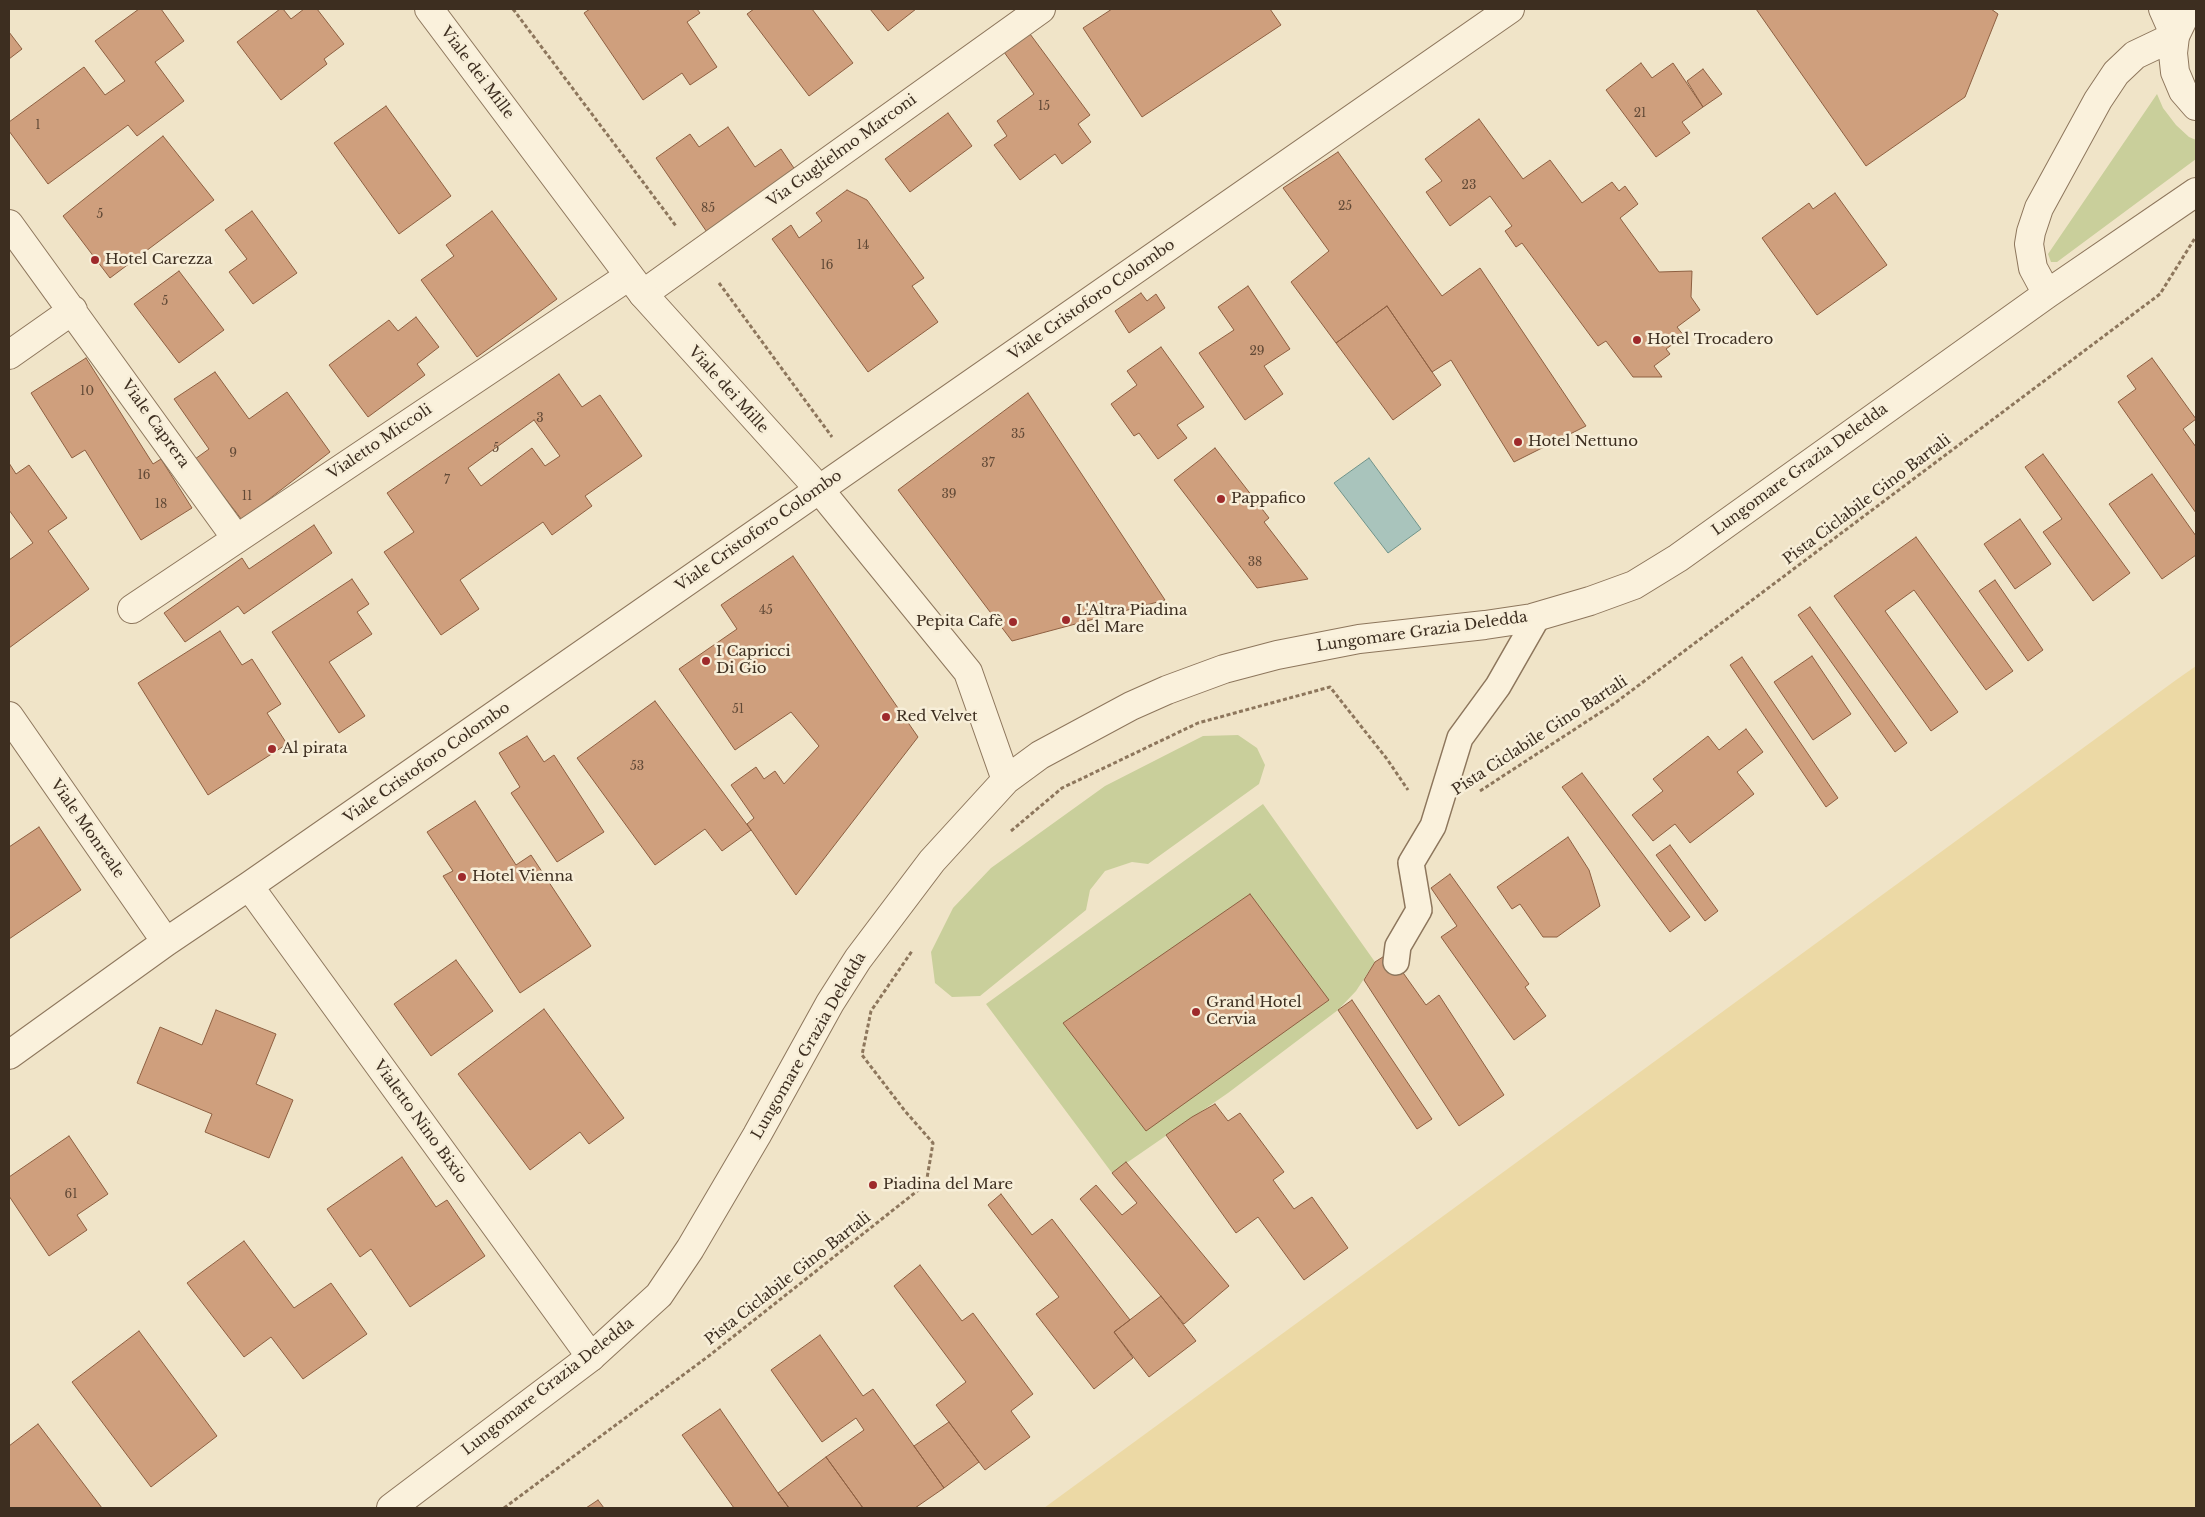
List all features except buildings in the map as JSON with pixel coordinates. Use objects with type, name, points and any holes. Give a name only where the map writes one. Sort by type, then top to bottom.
[{"type":"street","name":"Viale dei Mille","points":[[429,9],[636,285],[819,490],[968,672],[1006,780]]},
{"type":"street","name":"Via Guglielmo Marconi","points":[[636,285],[1040,9]]},
{"type":"street","name":"Viale Cristoforo Colombo","points":[[9,1055],[166,942],[1510,9]]},
{"type":"street","points":[[2163,9],[2175,36]]},
{"type":"street","points":[[2188,9],[2175,36],[2173,53],[2175,72],[2184,91],[2196,106]]},
{"type":"street","points":[[2047,294],[2033,268],[2029,244],[2039,208],[2098,100],[2116,73],[2125,63],[2140,52],[2175,36]]},
{"type":"street","name":"Lungomare Grazia Deledda","points":[[391,1508],[590,1357],[639,1315],[665,1288],[743,1159],[830,1003],[858,959],[932,862],[1006,780],[1040,755],[1131,706],[1224,669],[1277,655],[1359,639],[1485,625],[1538,616],[1609,595],[1656,572],[2047,294],[2196,192]]},
{"type":"street","name":"Viale Caprera","points":[[9,224],[236,538]]},
{"type":"street","name":"Vialetto Miccoli","points":[[132,609],[236,538],[636,285]]},
{"type":"street","points":[[9,355],[73,310]]},
{"type":"street","name":"Viale Monreale","points":[[9,716],[166,942]]},
{"type":"street","name":"Vialetto Nino Bixio","points":[[249,886],[590,1357]]},
{"type":"lane","points":[[1396,962],[1398,946],[1419,910],[1411,863],[1433,826],[1460,738],[1498,686],[1538,616]]},
{"type":"path","name":"Pista Ciclabile Gino Bartali","points":[[1004,837],[1062,788],[1198,723],[1330,687],[1387,759],[1419,807],[1458,806],[1615,703],[2160,294],[2196,237]]},
{"type":"path","name":"Pista Ciclabile Gino Bartali","points":[[504,1508],[710,1355],[926,1184],[933,1143],[905,1111],[862,1055],[870,1011],[912,951]]},
{"type":"green space","points":[[2157,94],[2163,108],[2176,125],[2189,137],[2196,140],[2196,159],[2057,262],[2051,262],[2048,254]]},
{"type":"green space","points":[[1238,735],[1257,748],[1265,765],[1259,784],[1148,864],[1132,862],[1105,871],[1090,890],[1086,910],[980,996],[952,997],[935,983],[931,952],[953,908],[991,868],[1105,786],[1203,736]]},
{"type":"green space","points":[[1263,804],[1375,962],[1356,991],[1338,1010],[1228,1093],[1112,1173],[986,1004]]},
{"type":"sand","points":[[2196,666],[2196,1508],[1044,1508],[2176,680]]},
{"type":"water","points":[[1369,458],[1421,529],[1388,553],[1334,483]]},
{"type":"place","name":"Hotel Carezza","points":[[95,260]]},
{"type":"place","name":"Hotel Trocadero","points":[[1637,340]]},
{"type":"place","name":"Hotel Nettuno","points":[[1518,442]]},
{"type":"place","name":"Pappafico","points":[[1221,499]]},
{"type":"place","name":"L'Altra Piadina del Mare","points":[[1066,620]]},
{"type":"place","name":"Pepita Cafè","points":[[1013,622]]},
{"type":"place","name":"I Capricci Di Gio","points":[[706,661]]},
{"type":"place","name":"Red Velvet","points":[[886,717]]},
{"type":"place","name":"Al pirata","points":[[272,749]]},
{"type":"place","name":"Hotel Vienna","points":[[462,877]]},
{"type":"place","name":"Grand Hotel Cervia","points":[[1196,1012]]},
{"type":"place","name":"Piadina del Mare","points":[[873,1185]]}]
